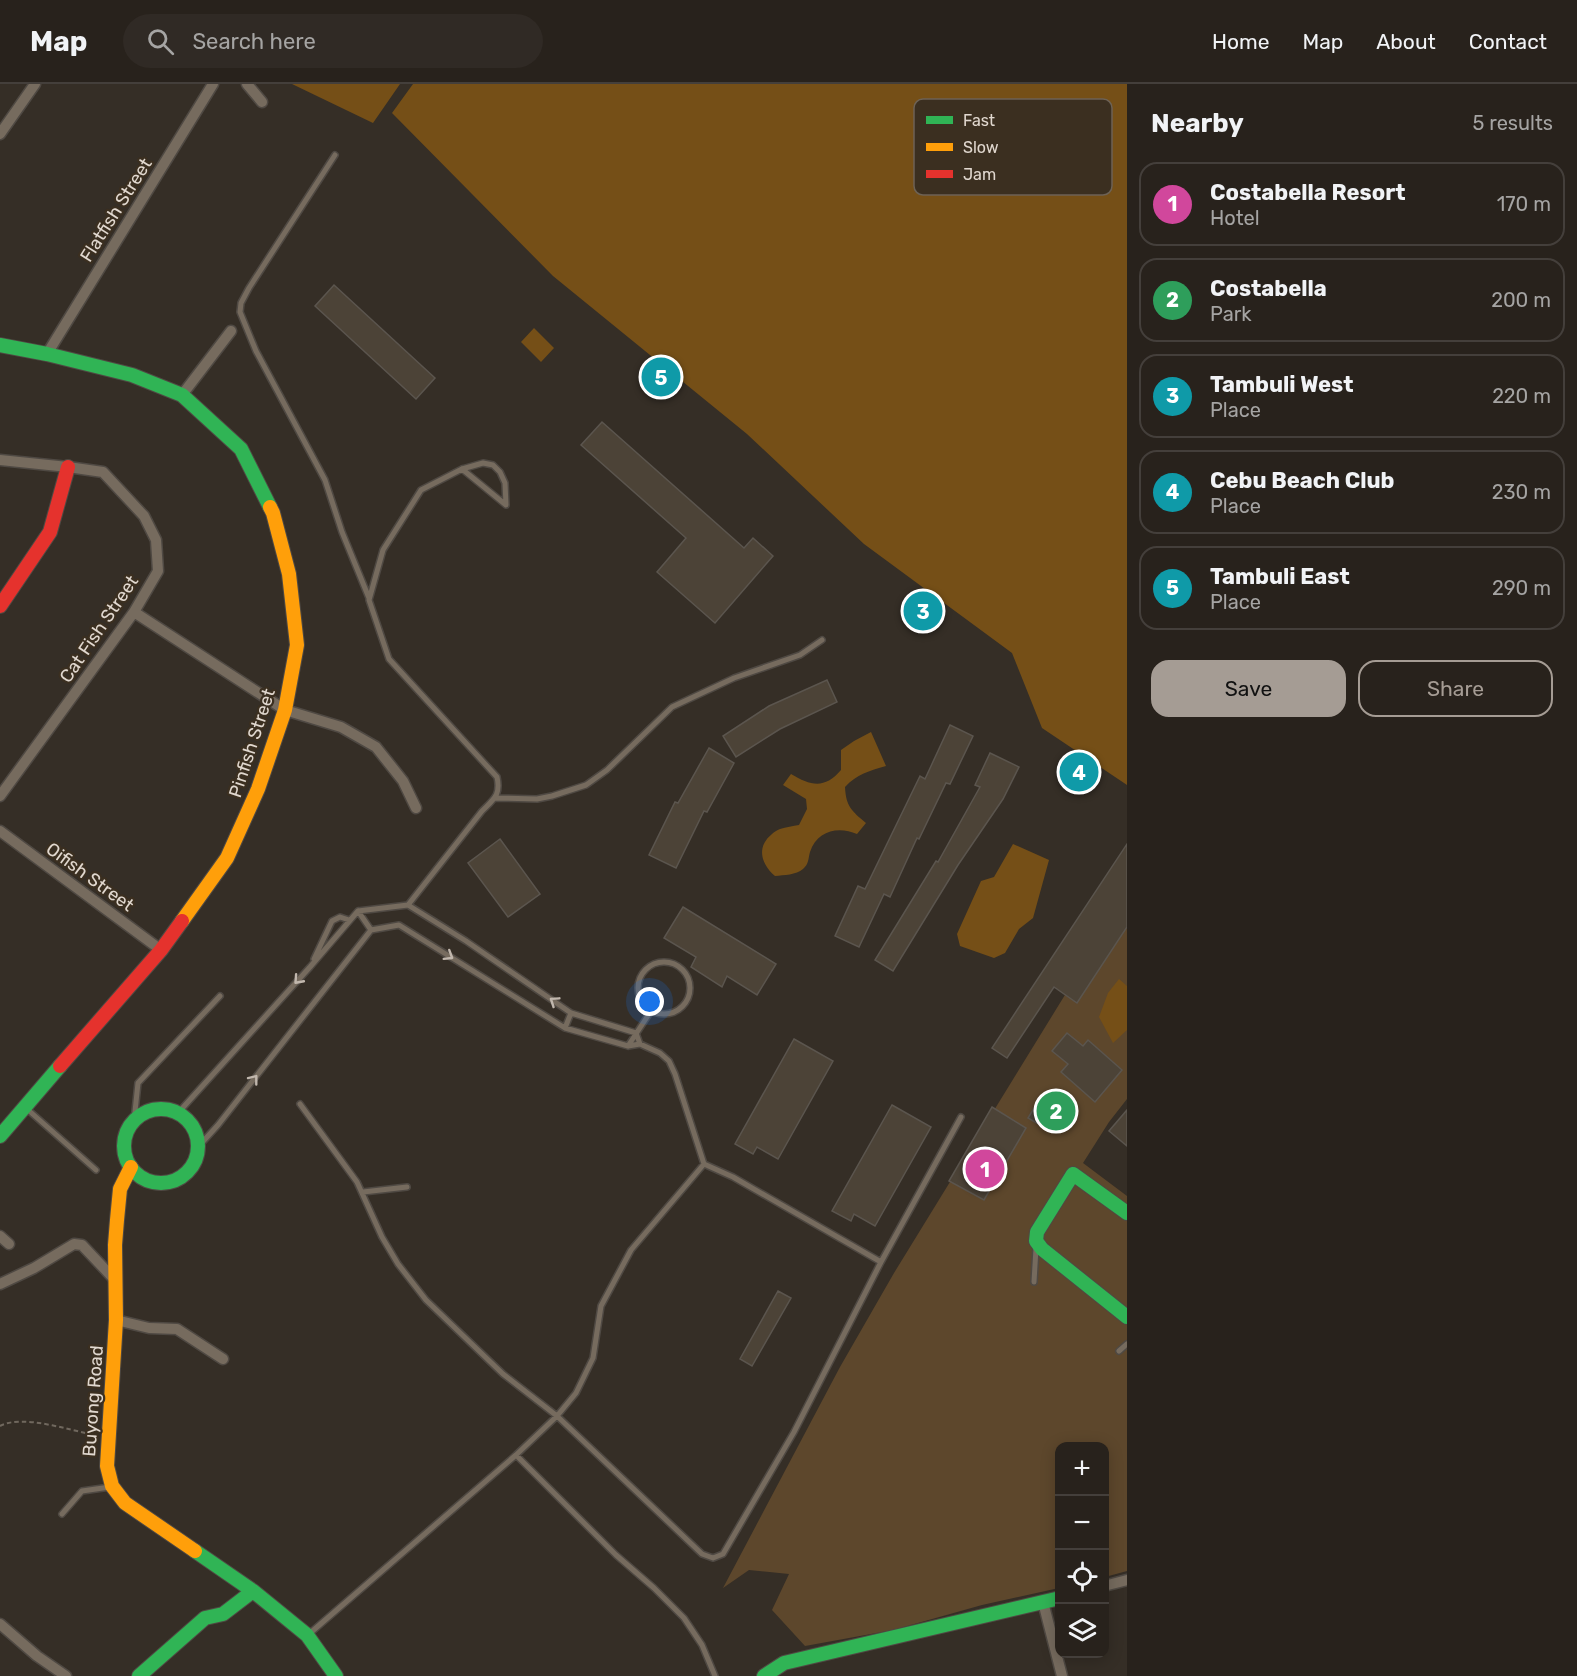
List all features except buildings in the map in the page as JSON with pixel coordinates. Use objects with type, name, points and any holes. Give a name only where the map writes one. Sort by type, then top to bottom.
[{"type":"street","points":[[0,134],[35,84]]},
{"type":"street","name":"Flatfish Street","points":[[47,354],[213,84]]},
{"type":"street","points":[[247,84],[262,102]]},
{"type":"street","points":[[182,395],[231,331]]},
{"type":"street","name":"Pinfish Street","points":[[0,345],[132,375],[182,395],[242,449],[273,513],[289,574],[297,645],[285,710],[258,789],[227,858],[161,950],[0,1136]]},
{"type":"street","name":"Cat Fish Street","points":[[0,460],[103,472],[144,516],[156,540],[158,571],[134,612],[0,796]]},
{"type":"street","points":[[0,606],[50,532],[68,467]]},
{"type":"street","points":[[134,612],[285,710],[340,726],[376,747],[403,781],[416,808]]},
{"type":"street","name":"Oifish Street","points":[[0,831],[161,950]]},
{"type":"street","points":[[159,1109],[178,1113],[186,1118],[193,1127],[198,1147],[193,1164],[187,1172],[172,1181],[164,1182],[140,1176],[131,1167],[125,1155],[124,1140],[128,1130],[140,1115],[159,1109]]},
{"type":"street","name":"Buyong Road","points":[[112,1486],[107,1466],[116,1320],[115,1245],[120,1189],[131,1167]]},
{"type":"street","points":[[1127,1213],[1073,1174],[1037,1232],[1036,1241],[1042,1249],[1127,1317]]},
{"type":"street","points":[[0,1236],[9,1244]]},
{"type":"street","points":[[0,1284],[34,1268],[74,1244],[82,1245],[116,1282]]},
{"type":"street","points":[[116,1320],[149,1328],[177,1329],[223,1359]]},
{"type":"street","points":[[112,1486],[125,1503],[253,1591],[307,1635],[336,1676]]},
{"type":"street","points":[[1109,1585],[1127,1580]]},
{"type":"street","points":[[139,1676],[205,1618],[223,1614],[253,1591]]},
{"type":"street","points":[[764,1676],[784,1663],[1055,1599]]},
{"type":"street","points":[[1043,1602],[1062,1676]]},
{"type":"street","points":[[0,1624],[66,1676]]},
{"type":"lane","points":[[335,155],[249,288],[241,303],[240,312],[256,351],[325,480],[389,659],[497,777],[499,787],[495,798],[482,811],[408,905]]},
{"type":"lane","points":[[369,600],[382,550],[421,490],[462,469],[483,463],[493,465],[500,472],[505,483],[507,505],[462,469]]},
{"type":"lane","points":[[495,798],[537,799],[586,785],[608,770],[672,707],[734,678],[800,655],[822,640]]},
{"type":"lane","points":[[178,1113],[310,967],[357,911],[408,905],[466,941],[572,1013],[636,1033]]},
{"type":"lane","points":[[357,911],[371,930]]},
{"type":"lane","points":[[310,967],[332,921],[340,917],[349,920]]},
{"type":"lane","points":[[198,1147],[218,1125],[371,930],[399,925],[565,1028],[628,1046],[640,1044],[660,1053],[669,1061],[704,1164],[733,1177],[881,1262]]},
{"type":"lane","points":[[668,962],[684,971],[690,988],[684,1005],[669,1014],[651,1011],[639,997],[639,979],[650,965],[668,962]]},
{"type":"lane","points":[[134,1121],[138,1083],[220,996]]},
{"type":"lane","points":[[628,1046],[651,1011]]},
{"type":"lane","points":[[565,1028],[572,1013]]},
{"type":"lane","points":[[589,1035],[596,1022]]},
{"type":"lane","points":[[636,1033],[640,1044]]},
{"type":"lane","points":[[300,1104],[347,1166],[363,1192],[382,1237],[398,1264],[426,1300],[503,1374],[557,1416],[702,1554],[713,1558],[723,1554],[794,1432],[881,1262],[961,1117]]},
{"type":"lane","points":[[25,1107],[96,1170]]},
{"type":"lane","points":[[307,1635],[516,1455],[557,1416],[576,1393],[593,1358],[600,1306],[631,1250],[704,1164]]},
{"type":"lane","points":[[363,1192],[407,1187]]},
{"type":"lane","points":[[1034,1282],[1036,1241]]},
{"type":"lane","points":[[1119,1351],[1127,1344]]},
{"type":"lane","points":[[516,1455],[616,1555],[684,1618],[702,1645],[715,1676]]},
{"type":"lane","points":[[62,1514],[82,1491],[112,1486]]},
{"type":"path","points":[[0,1426],[16,1421],[28,1421],[109,1438]]},
{"type":"shaded area","points":[[292,84],[400,84],[373,123]]},
{"type":"shaded area","points":[[413,84],[1127,84],[1127,785],[1042,728],[1012,653],[864,544],[747,434],[553,276],[392,113]]},
{"type":"shaded area","points":[[534,328],[554,348],[541,362],[521,342]]},
{"type":"shaded area","points":[[871,732],[886,766],[859,776],[845,787],[851,808],[866,823],[857,834],[836,830],[823,835],[813,845],[803,869],[793,874],[775,876],[764,861],[762,850],[764,844],[777,830],[799,825],[807,809],[806,799],[783,785],[791,774],[811,783],[818,784],[829,780],[841,770],[841,750]]},
{"type":"shaded area","points":[[1013,844],[1049,860],[1033,918],[1019,929],[1005,953],[994,958],[960,946],[957,934],[981,881],[994,877]]},
{"type":"shaded area","points":[[1127,894],[1127,1099],[1109,1122],[1083,1163],[1127,1196],[1127,1571],[1109,1576],[1109,1442],[1055,1442],[1055,1589],[982,1605],[893,1630],[805,1646],[772,1610],[789,1574],[749,1570],[723,1588],[840,1367],[894,1273]]},
{"type":"shaded area","points":[[1119,979],[1127,986],[1127,1030],[1113,1043],[1099,1017],[1108,993]]},
{"type":"traffic: fast","points":[[0,345],[132,375],[182,395],[241,449],[270,507]]},
{"type":"traffic: fast","points":[[0,1136],[60,1066]]},
{"type":"traffic: fast","points":[[161,1109],[175,1112],[187,1120],[195,1132],[198,1146],[195,1160],[187,1172],[175,1180],[161,1183],[147,1180],[135,1172],[127,1160],[124,1146],[127,1132],[135,1120],[147,1112],[161,1109]]},
{"type":"traffic: fast","points":[[1127,1213],[1073,1174],[1037,1232],[1036,1241],[1042,1249],[1127,1317]]},
{"type":"traffic: fast","points":[[195,1551],[253,1591],[307,1635],[336,1676]]},
{"type":"traffic: fast","points":[[139,1676],[205,1618],[223,1614],[253,1591]]},
{"type":"traffic: fast","points":[[764,1676],[784,1663],[1055,1599]]},
{"type":"traffic: slow","points":[[182,921],[227,858],[258,789],[285,710],[297,645],[289,574],[270,507]]},
{"type":"traffic: slow","points":[[131,1167],[120,1189],[117,1220],[116,1320],[107,1466],[112,1486],[125,1503],[195,1551]]},
{"type":"traffic: jam","points":[[0,606],[50,532],[68,467]]},
{"type":"traffic: jam","points":[[60,1066],[161,950],[182,921]]},
{"type":"place","name":"Tambuli East","points":[[661,377]]},
{"type":"place","name":"Tambuli West","points":[[923,611]]},
{"type":"place","name":"Cebu Beach Club","points":[[1079,772]]},
{"type":"place","name":"Costabella","points":[[1056,1111]]},
{"type":"place","name":"Costabella Resort","points":[[985,1169]]}]
